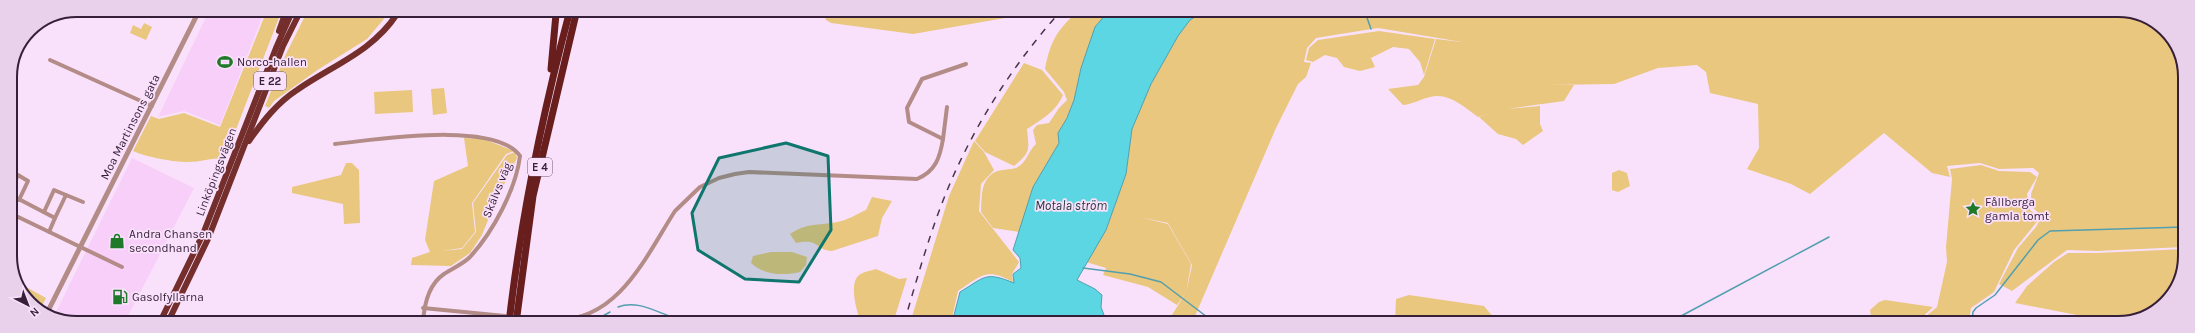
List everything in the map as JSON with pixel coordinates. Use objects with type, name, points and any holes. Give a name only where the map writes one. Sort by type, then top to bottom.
[{"type":"highway","points":[[276,48],[285,17]]},
{"type":"highway","name":"E 22","points":[[276,48],[290,17]]},
{"type":"highway","name":"E 22","points":[[243,149],[283,46],[297,17]]},
{"type":"highway","points":[[243,149],[262,122],[283,101],[306,84],[361,52],[380,35],[395,17]]},
{"type":"highway","points":[[548,96],[556,17]]},
{"type":"highway","name":"E 4","points":[[507,316],[527,196],[548,96],[568,17]]},
{"type":"highway","name":"E 4","points":[[518,316],[533,196],[575,17]]},
{"type":"highway","name":"Linköpingsvägen","points":[[163,316],[203,234],[276,48]]},
{"type":"highway","name":"Linköpingsvägen","points":[[171,316],[208,238],[243,149]]},
{"type":"street","name":"Moa Martinsons gata","points":[[49,309],[196,17]]},
{"type":"street","points":[[50,60],[152,106]]},
{"type":"street","points":[[943,139],[909,122],[907,108],[922,79],[966,64]]},
{"type":"street","points":[[580,316],[609,302],[625,289],[675,211],[684,201],[700,188],[719,178],[749,172],[917,179],[925,176],[937,164],[943,139],[947,107]]},
{"type":"street","name":"Skälvs väg","points":[[335,144],[397,138],[462,135],[484,137],[498,141],[516,150],[520,156],[519,167],[503,206],[488,236],[469,258],[442,275],[431,288],[423,308],[423,316]]},
{"type":"street","points":[[17,177],[18,175],[28,181],[19,200],[55,218]]},
{"type":"street","points":[[44,212],[54,190],[83,202]]},
{"type":"street","points":[[50,232],[66,195]]},
{"type":"street","points":[[17,216],[122,267]]},
{"type":"street","points":[[423,308],[484,316]]},
{"type":"highlighted area","points":[[786,143],[828,156],[831,230],[799,282],[745,279],[698,250],[692,213],[719,158]]},
{"type":"shaded area","points":[[206,17],[262,17],[220,125],[184,111],[158,117]]},
{"type":"shaded area","points":[[264,17],[279,17],[225,158],[182,162],[152,157],[133,151],[151,116],[159,119],[184,113],[220,127]]},
{"type":"shaded area","points":[[304,17],[385,17],[367,39],[319,69],[274,101],[269,108],[265,106],[286,54]]},
{"type":"shaded area","points":[[825,17],[1011,17],[913,34],[831,23],[826,20]]},
{"type":"shaded area","points":[[1072,17],[1104,17],[1095,27],[1081,68],[1074,100],[1067,118],[1058,133],[1059,143],[1033,187],[1019,232],[993,228],[981,212],[984,184],[990,175],[995,172],[1016,168],[1023,163],[1036,144],[1033,130],[1037,125],[1049,123],[1059,108],[1067,100],[1064,92],[1045,69],[1049,52],[1055,38],[1063,26]]},
{"type":"shaded area","points":[[1195,17],[2118,17],[2137,20],[2155,29],[2166,40],[2177,65],[2178,247],[2097,251],[2067,250],[2012,291],[1999,284],[2018,248],[2036,227],[2042,216],[2032,207],[2031,194],[2039,173],[2033,168],[1999,169],[1980,163],[1947,166],[1950,177],[1932,173],[1884,133],[1810,194],[1791,184],[1747,169],[1759,148],[1758,104],[1710,93],[1706,72],[1697,65],[1658,68],[1614,84],[1548,85],[1574,85],[1564,101],[1507,109],[1540,106],[1540,124],[1543,131],[1523,145],[1516,139],[1498,134],[1479,117],[1491,113],[1478,117],[1456,101],[1449,98],[1437,96],[1403,105],[1388,89],[1418,85],[1424,77],[1436,39],[1462,42],[1378,28],[1316,38],[1307,48],[1304,62],[1311,63],[1306,77],[1298,84],[1276,128],[1195,316],[1171,316],[1185,294],[1177,305],[1148,287],[1103,275],[1106,268],[1086,262],[1106,230],[1126,174],[1132,129],[1151,84],[1178,36],[1190,20]],"holes":[[[1139,217],[1168,223],[1192,265],[1186,293],[1191,264],[1168,224]]]},
{"type":"shaded area","points":[[144,23],[152,27],[146,40],[130,33],[133,25],[141,29]]},
{"type":"shaded area","points":[[1379,31],[1435,39],[1424,75],[1420,62],[1409,49],[1393,47],[1371,58],[1375,67],[1360,71],[1344,67],[1337,58],[1325,55],[1313,62],[1306,60],[1309,48],[1318,40]]},
{"type":"shaded area","points":[[1024,63],[1042,70],[1063,95],[1052,111],[1043,119],[1027,129],[1028,150],[1014,166],[985,152],[975,141]]},
{"type":"shaded area","points":[[444,88],[447,113],[433,115],[431,89]]},
{"type":"shaded area","points":[[412,90],[413,112],[375,114],[374,92]]},
{"type":"shaded area","points":[[464,138],[484,139],[514,151],[506,154],[472,203],[475,232],[462,248],[441,251],[462,249],[476,232],[473,203],[507,155],[515,152],[517,158],[494,205],[482,235],[470,253],[451,266],[411,265],[412,258],[430,252],[425,240],[434,181],[468,166]]},
{"type":"shaded area","points":[[974,141],[984,152],[994,170],[981,184],[979,211],[1019,262],[1012,274],[1013,282],[996,275],[984,275],[958,291],[953,316],[912,316],[949,196]]},
{"type":"shaded area","points":[[132,158],[194,188],[128,316],[77,316],[56,312]]},
{"type":"shaded area","points":[[346,163],[352,163],[359,170],[360,223],[344,224],[343,204],[292,193],[292,187],[341,175]]},
{"type":"shaded area","points":[[1981,165],[1999,171],[2030,172],[2037,177],[2027,194],[2030,210],[2040,218],[2014,250],[1994,292],[1971,308],[1970,316],[1926,316],[1937,307],[1947,262],[1946,247],[1952,179],[1950,169]]},
{"type":"shaded area","points":[[1619,170],[1627,173],[1630,186],[1618,192],[1612,190],[1612,173]]},
{"type":"shaded area","points":[[872,197],[892,201],[882,218],[878,236],[832,251],[823,249],[809,242],[796,243],[790,234],[796,230],[808,226],[848,219],[866,210]]},
{"type":"shaded area","points":[[2178,249],[2175,275],[2166,293],[2148,308],[2130,315],[2082,316],[2015,303],[2027,286],[2054,262],[2068,253]]},
{"type":"shaded area","points":[[771,252],[792,252],[807,257],[806,265],[800,272],[774,274],[762,270],[751,263],[753,256]]},
{"type":"shaded area","points":[[876,269],[899,279],[907,278],[895,316],[858,316],[854,286],[855,280],[862,274]]},
{"type":"shaded area","points":[[1409,295],[1484,306],[1492,316],[1395,316],[1396,299]]},
{"type":"shaded area","points":[[1885,300],[1933,307],[1923,316],[1871,316],[1870,310],[1879,302]]},
{"type":"water","name":"Motala ström","points":[[1104,17],[1195,17],[1190,20],[1178,36],[1151,84],[1132,129],[1126,174],[1106,230],[1077,280],[1095,289],[1102,295],[1101,307],[1104,316],[954,316],[960,292],[980,279],[986,277],[997,277],[1014,283],[1013,274],[1021,268],[1020,258],[1013,250],[1033,187],[1059,143],[1058,133],[1067,118],[1074,100],[1081,68],[1095,27]]},
{"type":"waterway","points":[[1367,17],[1371,29]]},
{"type":"waterway","points":[[1973,316],[1973,312],[1976,308],[1995,295],[2038,240],[2050,231],[2178,227]]},
{"type":"waterway","points":[[1681,316],[1829,237]]},
{"type":"waterway","points":[[1083,268],[1130,274],[1161,282],[1206,316]]},
{"type":"waterway","points":[[618,307],[624,305],[637,305],[669,316]]},
{"type":"waterway","points":[[603,316],[610,312]]},
{"type":"railway","points":[[906,316],[934,225],[946,193],[968,144],[995,98],[1025,54],[1056,17]]},
{"type":"place","name":"Norco-hallen","points":[[225,62]]},
{"type":"place","name":"Fållberga gamla tomt","points":[[1973,209]]},
{"type":"place","name":"Andra Chansen secondhand","points":[[117,241]]},
{"type":"place","name":"Gasolfyllarna","points":[[120,297]]}]
